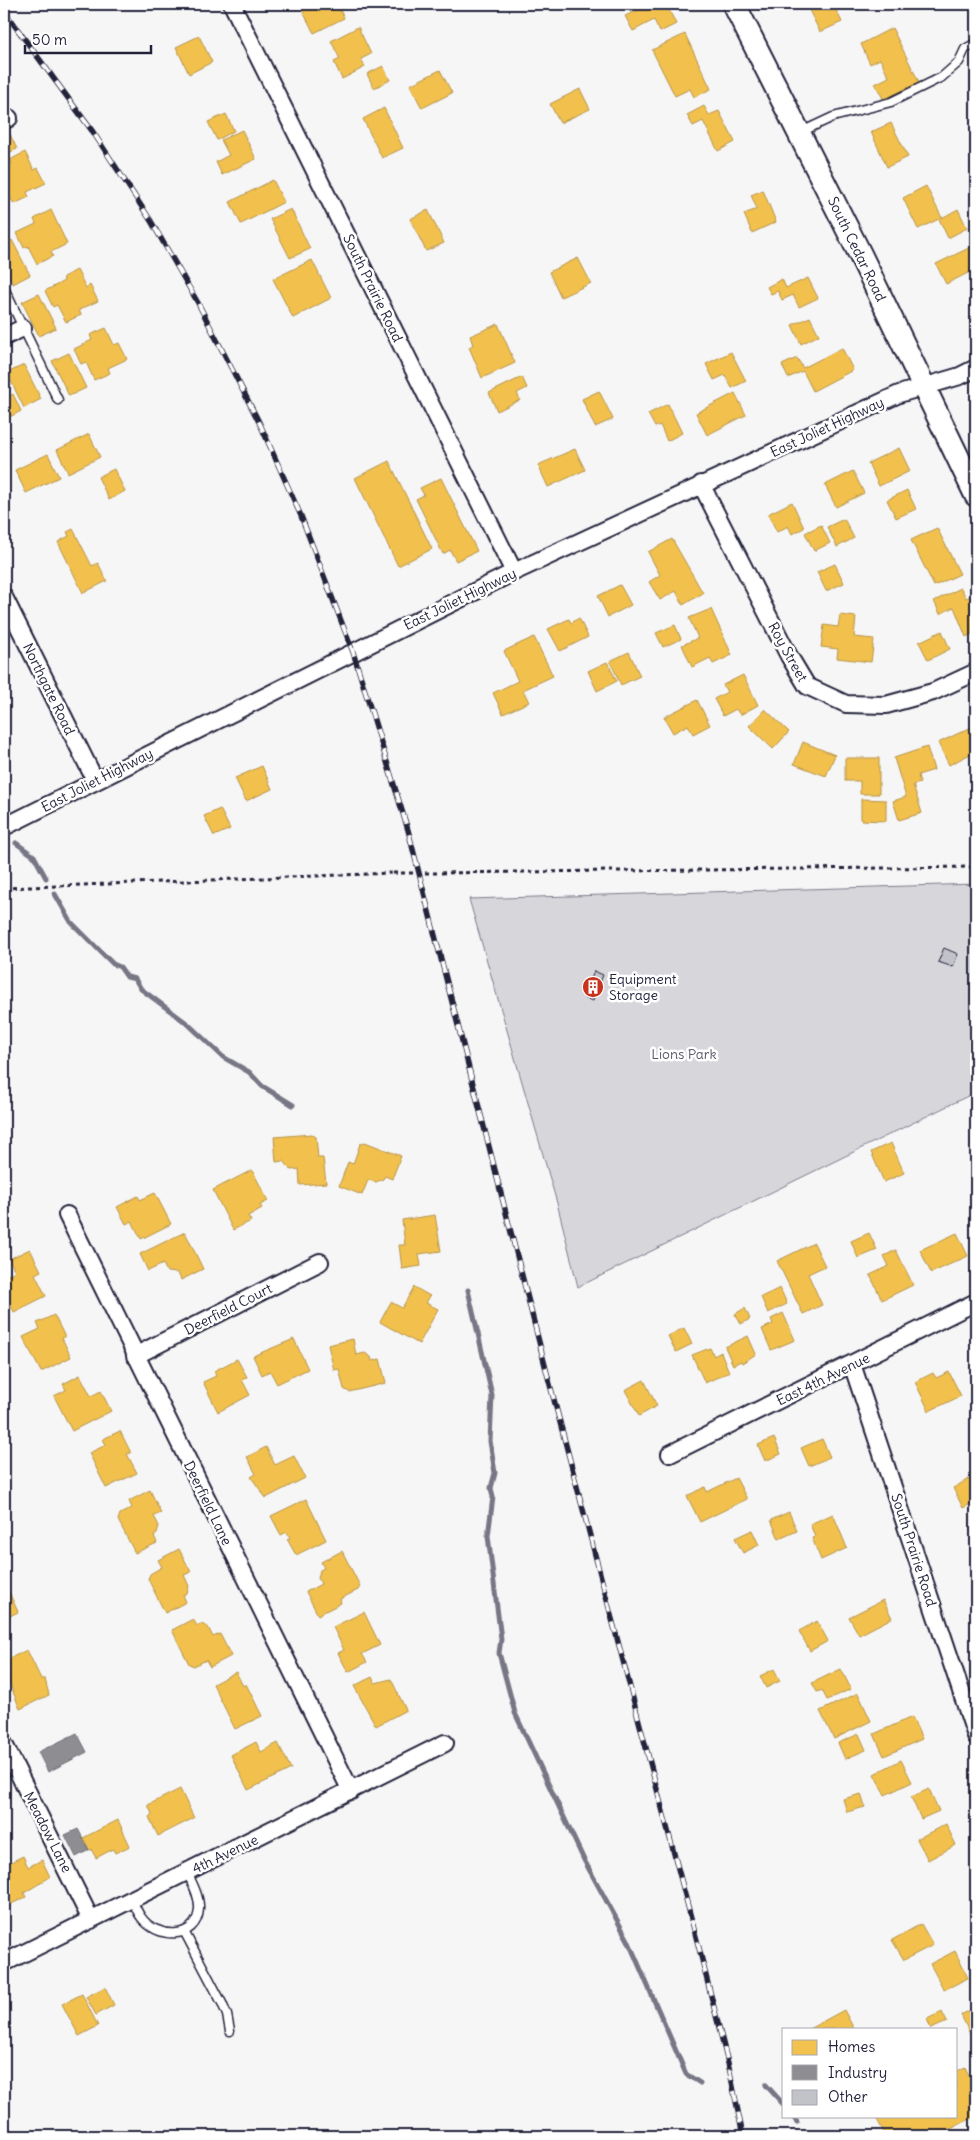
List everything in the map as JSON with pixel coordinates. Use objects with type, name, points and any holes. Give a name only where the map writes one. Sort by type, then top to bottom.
[{"type":"main road","name":"South Cedar Road","points":[[734,4],[860,254],[976,495]]},
{"type":"street","name":"South Prairie Road","points":[[232,4],[514,572]]},
{"type":"street","points":[[4,337],[23,328]]},
{"type":"street","name":"East Joliet Highway","points":[[4,827],[514,572],[899,394],[960,376],[976,368]]},
{"type":"street","name":"Roy Street","points":[[701,484],[784,647],[807,686],[846,704],[886,705],[933,692],[976,672]]},
{"type":"street","name":"Northgate Road","points":[[4,597],[95,780]]},
{"type":"street","name":"Deerfield Lane","points":[[67,1215],[351,1791]]},
{"type":"street","name":"Deerfield Court","points":[[136,1356],[320,1262]]},
{"type":"street","name":"East 4th Avenue","points":[[670,1454],[976,1302]]},
{"type":"street","name":"South Prairie Road","points":[[852,1364],[976,1736]]},
{"type":"street","name":"4th Avenue","points":[[4,1964],[445,1743]]},
{"type":"street","name":"Meadow Lane","points":[[4,1744],[91,1920]]},
{"type":"lane","points":[[799,133],[833,117],[891,102],[942,77],[959,62],[965,49],[976,43]]},
{"type":"lane","points":[[4,288],[58,400]]},
{"type":"lane","points":[[132,1900],[140,1917],[150,1926],[171,1934],[185,1932],[195,1923],[199,1909],[199,1900],[186,1872]]},
{"type":"lane","points":[[185,1932],[228,2015],[230,2031]]},
{"type":"path","points":[[4,888],[393,873],[976,866]]},
{"type":"green space","name":"Lions Park","points":[[976,884],[976,1092],[578,1287],[557,1203],[469,899]]},
{"type":"building: Homes","points":[[299,4],[337,4],[344,18],[314,33]]},
{"type":"building: Homes","points":[[651,4],[666,4],[676,24],[660,32],[654,20],[633,31],[625,16]]},
{"type":"building: Homes","points":[[822,4],[825,10],[834,6],[842,22],[820,32],[809,10]]},
{"type":"building: Homes","points":[[358,27],[371,54],[361,59],[365,67],[342,79],[334,62],[340,59],[331,41]]},
{"type":"building: Homes","points":[[892,28],[920,84],[885,102],[875,84],[889,77],[880,59],[870,64],[861,44]]},
{"type":"building: Homes","points":[[685,34],[711,89],[694,97],[690,89],[675,96],[652,50]]},
{"type":"building: Homes","points":[[199,36],[212,62],[189,74],[176,47]]},
{"type":"building: Homes","points":[[383,66],[390,80],[374,88],[367,74]]},
{"type":"building: Homes","points":[[440,70],[452,93],[422,108],[410,85]]},
{"type":"building: Homes","points":[[580,89],[590,109],[560,123],[550,104]]},
{"type":"building: Homes","points":[[704,106],[709,115],[719,111],[735,142],[718,151],[703,121],[693,126],[687,115]]},
{"type":"building: Homes","points":[[384,108],[403,148],[382,158],[363,119]]},
{"type":"building: Homes","points":[[226,114],[234,131],[217,140],[208,122]]},
{"type":"building: Homes","points":[[891,123],[908,157],[887,167],[871,132]]},
{"type":"building: Homes","points":[[242,130],[256,159],[222,175],[216,162],[229,155],[221,140]]},
{"type":"building: Homes","points":[[9,132],[17,149],[4,155],[4,134]]},
{"type":"building: Homes","points":[[25,152],[34,170],[38,168],[46,183],[27,192],[29,197],[14,204],[4,187],[4,168],[12,164],[10,160]]},
{"type":"building: Homes","points":[[273,180],[284,202],[241,224],[230,202]]},
{"type":"building: Homes","points":[[926,186],[942,218],[958,209],[967,228],[948,238],[939,219],[918,229],[903,198]]},
{"type":"building: Homes","points":[[763,190],[776,222],[752,233],[744,214],[757,209],[751,195]]},
{"type":"building: Homes","points":[[291,209],[310,249],[290,258],[270,219]]},
{"type":"building: Homes","points":[[51,210],[67,244],[51,252],[53,256],[37,264],[28,246],[24,248],[17,233],[36,224],[34,219]]},
{"type":"building: Homes","points":[[428,210],[444,243],[426,251],[410,219]]},
{"type":"building: Homes","points":[[12,240],[30,275],[13,284],[4,266],[4,245]]},
{"type":"building: Homes","points":[[975,245],[976,269],[946,284],[936,264]]},
{"type":"building: Homes","points":[[578,258],[591,283],[561,297],[549,272]]},
{"type":"building: Homes","points":[[312,260],[331,298],[293,318],[273,279]]},
{"type":"building: Homes","points":[[77,270],[86,288],[90,285],[98,301],[79,310],[81,315],[66,322],[57,305],[53,307],[45,291],[64,281],[63,277]]},
{"type":"building: Homes","points":[[808,278],[818,298],[799,307],[793,295],[782,300],[778,291],[771,294],[767,287],[782,279],[786,288]]},
{"type":"building: Homes","points":[[39,294],[56,328],[39,336],[22,302]]},
{"type":"building: Homes","points":[[810,317],[819,335],[801,344],[792,325]]},
{"type":"building: Homes","points":[[498,324],[515,363],[482,378],[469,347],[473,345],[470,336]]},
{"type":"building: Homes","points":[[106,328],[114,345],[119,343],[127,359],[108,368],[110,373],[94,380],[86,362],[81,364],[74,349],[92,340],[90,335]]},
{"type":"building: Homes","points":[[842,348],[853,370],[813,391],[803,371],[788,378],[782,365],[797,358],[803,368]]},
{"type":"building: Homes","points":[[731,352],[746,381],[732,388],[725,375],[714,380],[706,364]]},
{"type":"building: Homes","points":[[69,353],[86,388],[69,396],[52,361]]},
{"type":"building: Homes","points":[[24,365],[41,399],[24,408],[7,373]]},
{"type":"building: Homes","points":[[522,377],[527,388],[517,393],[520,400],[497,411],[489,393]]},
{"type":"building: Homes","points":[[4,387],[9,396],[13,394],[21,411],[4,420]]},
{"type":"building: Homes","points":[[599,391],[613,419],[595,427],[582,399]]},
{"type":"building: Homes","points":[[735,393],[746,415],[707,435],[696,413]]},
{"type":"building: Homes","points":[[668,404],[682,433],[667,441],[660,425],[655,427],[648,414]]},
{"type":"building: Homes","points":[[89,434],[100,457],[68,473],[57,450]]},
{"type":"building: Homes","points":[[899,448],[910,471],[879,486],[868,463]]},
{"type":"building: Homes","points":[[575,449],[585,470],[548,487],[538,465]]},
{"type":"building: Homes","points":[[48,454],[59,477],[26,493],[15,470]]},
{"type":"building: Homes","points":[[389,461],[432,549],[398,566],[355,478]]},
{"type":"building: Homes","points":[[114,469],[125,491],[109,500],[98,477]]},
{"type":"building: Homes","points":[[853,471],[864,493],[836,507],[825,485]]},
{"type":"building: Homes","points":[[441,478],[477,551],[456,561],[450,550],[443,554],[416,499],[424,495],[420,488]]},
{"type":"building: Homes","points":[[907,490],[916,509],[896,518],[887,500]]},
{"type":"building: Homes","points":[[792,502],[804,528],[792,534],[788,526],[777,532],[768,514]]},
{"type":"building: Homes","points":[[844,519],[854,538],[837,547],[827,527]]},
{"type":"building: Homes","points":[[821,525],[830,543],[814,551],[805,533]]},
{"type":"building: Homes","points":[[937,528],[960,574],[934,586],[911,540]]},
{"type":"building: Homes","points":[[73,529],[92,566],[98,563],[107,581],[83,593],[58,542],[69,536],[67,532]]},
{"type":"building: Homes","points":[[672,539],[703,593],[683,605],[676,591],[660,600],[649,582],[660,575],[648,552]]},
{"type":"building: Homes","points":[[835,564],[844,583],[826,591],[817,572]]},
{"type":"building: Homes","points":[[620,585],[631,605],[608,617],[598,596]]},
{"type":"building: Homes","points":[[961,588],[966,598],[971,596],[976,605],[976,632],[966,637],[954,607],[940,614],[934,601]]},
{"type":"building: Homes","points":[[711,609],[732,655],[713,664],[710,658],[692,667],[682,645],[698,638],[689,618]]},
{"type":"building: Homes","points":[[840,615],[856,617],[854,637],[874,639],[871,662],[837,658],[838,649],[821,647],[824,625],[838,627]]},
{"type":"building: Homes","points":[[579,618],[588,637],[560,651],[548,629],[569,619],[571,623]]},
{"type":"building: Homes","points":[[675,625],[681,639],[663,647],[656,633]]},
{"type":"building: Homes","points":[[942,631],[950,649],[928,660],[919,642]]},
{"type":"building: Homes","points":[[534,637],[553,676],[523,690],[529,702],[503,714],[493,693],[518,681],[504,651]]},
{"type":"building: Homes","points":[[629,652],[640,676],[621,685],[610,661]]},
{"type":"building: Homes","points":[[607,662],[617,681],[597,691],[588,671]]},
{"type":"building: Homes","points":[[743,675],[758,705],[740,715],[736,709],[723,716],[714,699],[727,692],[723,685]]},
{"type":"building: Homes","points":[[697,700],[710,725],[693,734],[688,725],[673,733],[664,717]]},
{"type":"building: Homes","points":[[765,709],[789,732],[773,749],[749,726]]},
{"type":"building: Homes","points":[[976,725],[976,751],[949,765],[938,743]]},
{"type":"building: Homes","points":[[803,742],[835,755],[826,776],[794,764]]},
{"type":"building: Homes","points":[[927,747],[934,770],[918,775],[920,783],[913,785],[922,813],[899,820],[893,801],[906,797],[894,758]]},
{"type":"building: Homes","points":[[845,758],[879,758],[879,794],[860,794],[860,781],[845,781]]},
{"type":"building: Homes","points":[[262,766],[272,789],[246,801],[235,778]]},
{"type":"building: Homes","points":[[861,799],[886,800],[886,821],[861,820]]},
{"type":"building: Homes","points":[[220,809],[230,829],[214,836],[204,816]]},
{"type":"building: Homes","points":[[312,1134],[316,1137],[318,1158],[323,1158],[326,1183],[300,1185],[299,1169],[291,1170],[284,1161],[276,1162],[274,1137]]},
{"type":"building: Homes","points":[[365,1142],[401,1156],[392,1179],[385,1176],[376,1182],[368,1180],[362,1195],[339,1186],[348,1162],[353,1164],[360,1144]]},
{"type":"building: Homes","points":[[891,1143],[904,1173],[884,1182],[871,1152]]},
{"type":"building: Homes","points":[[252,1170],[268,1201],[260,1205],[262,1208],[248,1216],[251,1221],[233,1230],[213,1190]]},
{"type":"building: Homes","points":[[155,1193],[171,1224],[141,1239],[132,1221],[126,1224],[117,1207],[138,1196],[140,1200]]},
{"type":"building: Homes","points":[[435,1215],[441,1251],[419,1254],[421,1266],[402,1269],[399,1245],[405,1245],[402,1220]]},
{"type":"building: Homes","points":[[185,1232],[203,1269],[181,1280],[178,1273],[167,1272],[163,1264],[148,1271],[140,1254]]},
{"type":"building: Homes","points":[[869,1233],[877,1250],[858,1258],[851,1241]]},
{"type":"building: Homes","points":[[957,1233],[968,1256],[931,1273],[920,1250]]},
{"type":"building: Homes","points":[[814,1243],[825,1266],[808,1274],[822,1305],[803,1314],[777,1261]]},
{"type":"building: Homes","points":[[30,1249],[41,1271],[35,1274],[46,1296],[14,1312],[4,1291],[4,1277],[15,1271],[9,1259]]},
{"type":"building: Homes","points":[[896,1250],[913,1285],[882,1300],[870,1275],[889,1266],[884,1256]]},
{"type":"building: Homes","points":[[414,1287],[430,1296],[426,1303],[438,1309],[419,1344],[380,1322],[391,1302],[402,1308]]},
{"type":"building: Homes","points":[[780,1288],[787,1304],[768,1313],[761,1297]]},
{"type":"building: Homes","points":[[745,1308],[750,1319],[741,1324],[735,1314]]},
{"type":"building: Homes","points":[[783,1313],[795,1340],[771,1350],[762,1329],[773,1324],[771,1319]]},
{"type":"building: Homes","points":[[54,1315],[65,1337],[62,1338],[71,1357],[41,1372],[23,1337],[40,1329],[37,1323]]},
{"type":"building: Homes","points":[[684,1328],[692,1344],[676,1352],[668,1336]]},
{"type":"building: Homes","points":[[748,1336],[756,1354],[742,1363],[741,1361],[733,1365],[725,1347]]},
{"type":"building: Homes","points":[[294,1339],[308,1369],[277,1384],[270,1371],[262,1375],[253,1356]]},
{"type":"building: Homes","points":[[353,1339],[356,1355],[365,1353],[371,1357],[372,1361],[380,1359],[386,1383],[349,1392],[344,1389],[339,1369],[334,1370],[328,1345]]},
{"type":"building: Homes","points":[[710,1348],[714,1356],[721,1352],[729,1372],[705,1383],[692,1355]]},
{"type":"building: Homes","points":[[237,1359],[247,1377],[242,1380],[250,1395],[218,1412],[203,1382],[216,1376],[214,1371]]},
{"type":"building: Homes","points":[[949,1372],[961,1396],[929,1411],[915,1382],[933,1373],[936,1378]]},
{"type":"building: Homes","points":[[80,1375],[91,1396],[101,1391],[111,1411],[72,1431],[54,1396],[66,1390],[63,1384]]},
{"type":"building: Homes","points":[[644,1380],[657,1406],[639,1416],[625,1390]]},
{"type":"building: Homes","points":[[120,1431],[131,1453],[127,1454],[137,1473],[106,1488],[89,1453],[106,1445],[103,1439]]},
{"type":"building: Homes","points":[[774,1438],[781,1454],[765,1461],[758,1445]]},
{"type":"building: Homes","points":[[822,1439],[830,1457],[809,1466],[801,1448]]},
{"type":"building: Homes","points":[[266,1447],[275,1465],[294,1456],[305,1478],[266,1498],[251,1477],[256,1474],[247,1457]]},
{"type":"building: Homes","points":[[736,1478],[747,1499],[700,1522],[687,1496],[705,1487],[707,1492]]},
{"type":"building: Homes","points":[[969,1479],[976,1493],[976,1501],[963,1508],[953,1488]]},
{"type":"building: Homes","points":[[150,1490],[161,1513],[154,1516],[159,1526],[157,1534],[154,1536],[157,1543],[135,1553],[118,1520],[120,1514],[132,1508],[129,1501]]},
{"type":"building: Homes","points":[[306,1499],[326,1540],[296,1555],[287,1539],[290,1538],[287,1532],[281,1535],[271,1516]]},
{"type":"building: Homes","points":[[789,1512],[797,1531],[779,1539],[771,1520]]},
{"type":"building: Homes","points":[[833,1514],[847,1548],[821,1560],[812,1538],[815,1537],[810,1524]]},
{"type":"building: Homes","points":[[752,1530],[759,1545],[743,1553],[735,1538]]},
{"type":"building: Homes","points":[[179,1549],[191,1572],[184,1575],[189,1586],[187,1593],[183,1595],[186,1602],[165,1613],[148,1579],[150,1574],[162,1567],[158,1560]]},
{"type":"building: Homes","points":[[342,1551],[360,1586],[358,1590],[340,1599],[341,1603],[318,1615],[306,1592],[321,1584],[318,1578],[320,1570],[324,1568],[321,1562]]},
{"type":"building: Homes","points":[[4,1581],[18,1612],[4,1619]]},
{"type":"building: Homes","points":[[883,1600],[892,1618],[859,1635],[849,1617]]},
{"type":"building: Homes","points":[[364,1612],[380,1645],[362,1654],[367,1662],[348,1672],[338,1653],[344,1650],[333,1627]]},
{"type":"building: Homes","points":[[193,1619],[197,1626],[201,1624],[208,1627],[213,1637],[220,1634],[231,1656],[210,1667],[206,1660],[194,1666],[189,1664],[172,1630]]},
{"type":"building: Homes","points":[[817,1621],[828,1641],[810,1651],[799,1631]]},
{"type":"building: Homes","points":[[27,1650],[41,1679],[45,1679],[49,1695],[20,1709],[4,1670],[4,1661]]},
{"type":"building: Homes","points":[[774,1669],[780,1681],[766,1688],[760,1676]]},
{"type":"building: Homes","points":[[841,1669],[851,1689],[827,1700],[822,1690],[817,1692],[812,1683]]},
{"type":"building: Homes","points":[[236,1672],[243,1686],[246,1684],[262,1716],[235,1729],[213,1684]]},
{"type":"building: Homes","points":[[372,1677],[375,1683],[391,1679],[406,1710],[376,1726],[354,1686]]},
{"type":"building: Homes","points":[[858,1693],[871,1721],[834,1739],[820,1711]]},
{"type":"building: Homes","points":[[912,1717],[922,1739],[884,1756],[874,1734]]},
{"type":"building: Homes","points":[[859,1734],[866,1750],[845,1759],[838,1743]]},
{"type":"building: Homes","points":[[256,1742],[261,1752],[278,1743],[291,1769],[248,1790],[231,1755]]},
{"type":"building: Homes","points":[[901,1760],[912,1782],[885,1795],[874,1774]]},
{"type":"building: Homes","points":[[180,1789],[194,1818],[158,1836],[149,1817],[152,1814],[148,1805]]},
{"type":"building: Homes","points":[[929,1789],[939,1811],[921,1819],[911,1797]]},
{"type":"building: Homes","points":[[861,1794],[865,1807],[847,1812],[843,1799]]},
{"type":"building: Homes","points":[[118,1820],[130,1846],[115,1853],[113,1849],[96,1858],[91,1849],[89,1850],[83,1838]]},
{"type":"building: Homes","points":[[946,1824],[956,1845],[928,1860],[917,1839]]},
{"type":"building: Homes","points":[[23,1856],[28,1867],[42,1860],[50,1877],[24,1893],[26,1897],[7,1906],[4,1899],[4,1878],[10,1875],[5,1865]]},
{"type":"building: Homes","points":[[921,1924],[933,1945],[904,1960],[892,1940]]},
{"type":"building: Homes","points":[[955,1951],[968,1978],[944,1990],[930,1964]]},
{"type":"building: Homes","points":[[105,1987],[114,2005],[96,2015],[86,1997]]},
{"type":"building: Homes","points":[[82,1994],[98,2026],[79,2036],[62,2004]]},
{"type":"building: Homes","points":[[976,2007],[976,2033],[971,2036],[961,2015]]},
{"type":"building: Homes","points":[[844,2010],[853,2028],[811,2028]]},
{"type":"building: Homes","points":[[942,2012],[947,2022],[931,2028],[927,2019]]},
{"type":"building: Homes","points":[[965,2067],[976,2090],[976,2116],[937,2136],[886,2136],[876,2118],[958,2118],[958,2071]]},
{"type":"building: Industry","points":[[77,1733],[87,1752],[48,1772],[38,1752]]},
{"type":"building: Industry","points":[[78,1829],[89,1850],[76,1857],[65,1835]]},
{"type":"building: Other","points":[[944,948],[958,954],[953,967],[938,962]]},
{"type":"building: Other","name":"Equipment Storage","points":[[594,971],[603,975],[593,1001],[584,998]]},
{"type":"waterway","points":[[16,843],[34,856],[46,878]]},
{"type":"waterway","points":[[55,894],[71,922],[113,964],[120,967],[127,977],[135,979],[141,989],[188,1024],[223,1057],[249,1072],[262,1086],[293,1105]]},
{"type":"waterway","points":[[468,1290],[492,1395],[490,1441],[495,1473],[491,1488],[493,1497],[488,1536],[501,1639],[499,1653],[515,1713],[584,1860],[628,1940],[686,2074],[700,2083]]},
{"type":"waterway","points":[[766,2085],[782,2103]]},
{"type":"waterway","points":[[794,2118],[797,2122]]},
{"type":"railway","points":[[4,11],[93,132],[151,221],[198,303],[260,424],[301,516],[353,652],[408,830],[548,1377],[699,1948],[729,2067],[743,2136]]},
{"type":"place","name":"Equipment Storage","points":[[593,987]]}]
